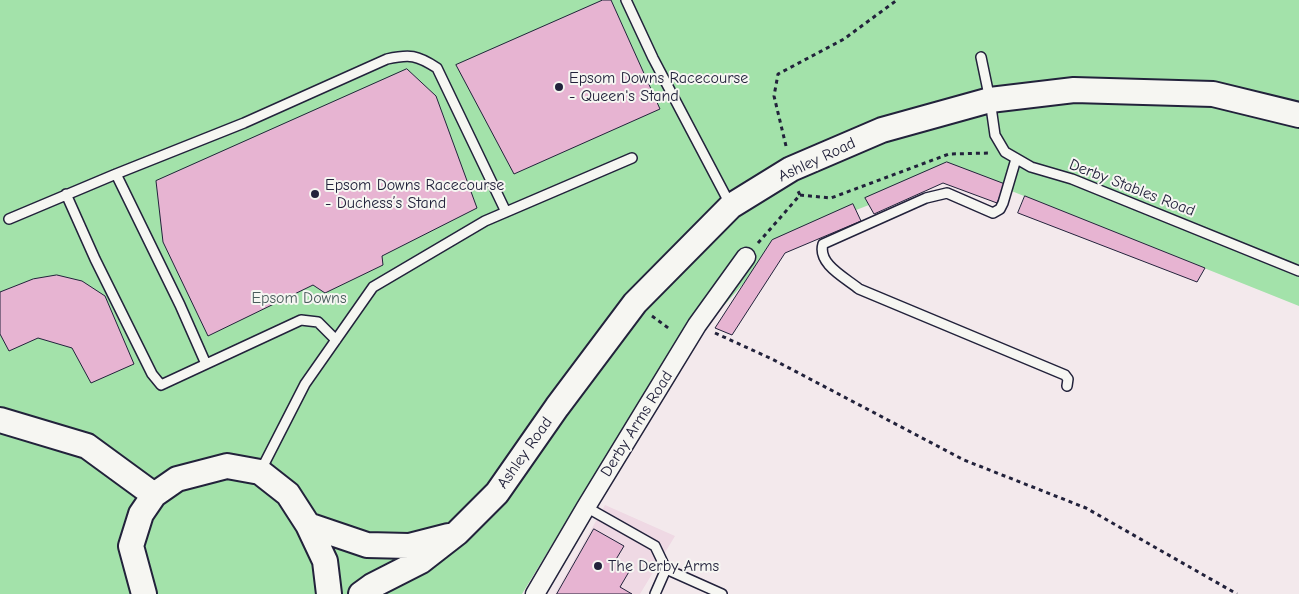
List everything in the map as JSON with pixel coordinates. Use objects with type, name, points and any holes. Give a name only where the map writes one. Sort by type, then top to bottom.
[{"type":"main road","name":"Ashley Road","points":[[361,594],[372,586],[421,561],[457,533],[497,493],[557,407],[635,303],[731,206],[791,169],[882,130],[990,100],[1074,90],[1213,94],[1299,115]]},
{"type":"main road","points":[[0,420],[87,446],[154,495]]},
{"type":"main road","points":[[144,594],[132,546],[141,514],[154,495],[177,479],[227,466],[260,472],[288,494],[308,525],[325,560],[329,594]]},
{"type":"main road","name":"Ashley Road","points":[[308,525],[367,545],[409,546],[457,533]]},
{"type":"street","name":"Derby Arms Road","points":[[535,594],[697,325],[746,257]]},
{"type":"lane","points":[[626,0],[653,58],[731,206]]},
{"type":"lane","points":[[9,218],[244,122],[387,59],[406,55],[421,58],[437,68],[506,212]]},
{"type":"lane","points":[[981,57],[995,135],[1005,152]]},
{"type":"lane","name":"Derby Stables Road","points":[[1005,152],[1031,167],[1072,179],[1299,271]]},
{"type":"lane","points":[[260,472],[305,384],[373,287],[486,221],[632,158]]},
{"type":"lane","points":[[1016,159],[1004,203],[1000,209],[993,213],[947,193],[939,194],[822,244],[821,251],[823,258],[830,266],[859,288],[1064,375],[1068,379],[1067,386]]},
{"type":"lane","points":[[116,174],[180,305],[206,364]]},
{"type":"lane","points":[[66,194],[152,374],[161,385],[301,320],[318,322],[336,340]]},
{"type":"lane","points":[[586,507],[655,546],[666,569],[699,590],[722,594]]},
{"type":"lane","points":[[655,594],[666,569]]},
{"type":"path","points":[[800,195],[791,169],[774,96],[778,74],[844,39],[897,0]]},
{"type":"path","points":[[800,195],[831,198],[949,154],[1005,152]]},
{"type":"path","points":[[746,257],[800,195]]},
{"type":"path","points":[[635,303],[687,343]]},
{"type":"path","points":[[697,325],[772,359],[964,460],[1086,508],[1237,594]]},
{"type":"shaded area","points":[[605,505],[675,536],[640,594],[555,594]]},
{"type":"green space","name":"Epsom Downs","points":[[0,0],[1299,0],[1299,306],[959,170],[784,238],[640,400],[522,594],[0,594]]},
{"type":"building","name":"Epsom Downs Racecourse - Queen's Stand","points":[[603,0],[611,0],[660,109],[514,174],[456,65]]},
{"type":"building","name":"Epsom Downs Racecourse - Duchess’s Stand","points":[[407,69],[436,96],[477,208],[382,256],[383,265],[325,293],[313,285],[208,336],[163,242],[156,181]]},
{"type":"building","points":[[947,162],[1005,184],[997,203],[943,183],[874,214],[865,198]]},
{"type":"building","points":[[1025,196],[1205,268],[1197,282],[1018,213]]},
{"type":"building","points":[[853,204],[861,221],[785,253],[732,335],[715,328],[772,240]]},
{"type":"building","points":[[57,275],[82,281],[105,296],[134,364],[91,383],[72,348],[38,338],[9,351],[0,334],[0,292],[33,279]]},
{"type":"building","name":"The Derby Arms","points":[[594,529],[624,546],[615,561],[630,570],[620,587],[632,594],[557,594]]},
{"type":"place","name":"Epsom Downs Racecourse - Queen's Stand","points":[[559,87]]},
{"type":"place","name":"Epsom Downs Racecourse - Duchess’s Stand","points":[[315,194]]},
{"type":"place","name":"The Derby Arms","points":[[598,566]]}]
